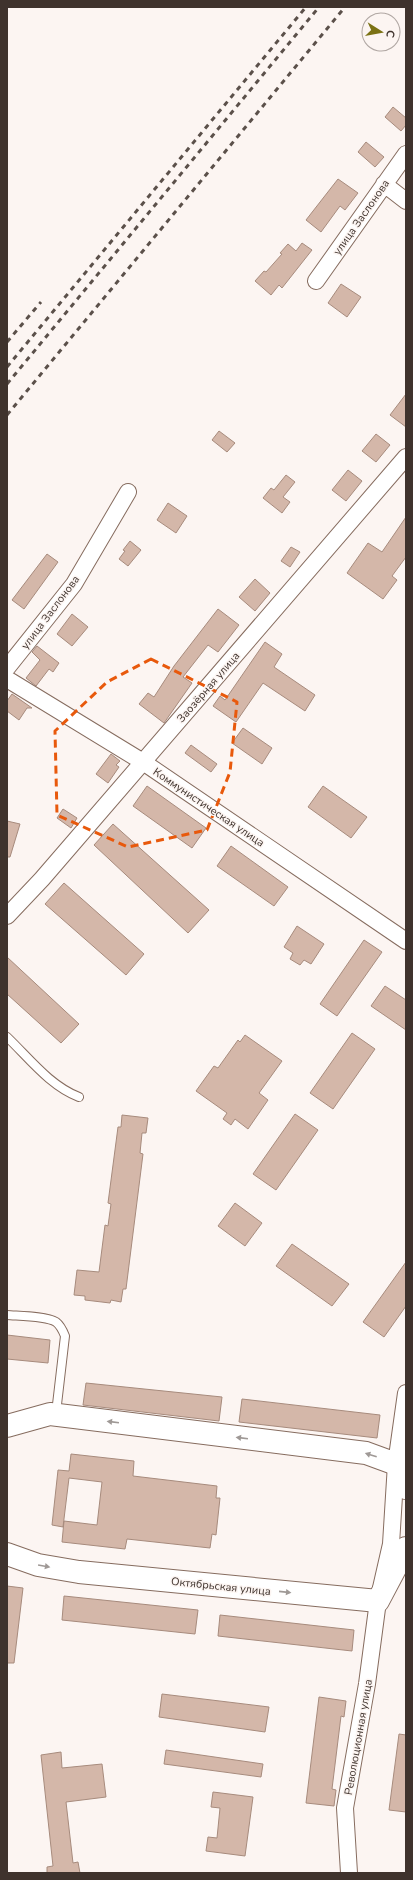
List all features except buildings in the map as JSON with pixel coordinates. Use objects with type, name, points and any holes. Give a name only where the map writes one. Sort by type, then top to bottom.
[{"type":"main road","points":[[7,1426],[50,1414],[56,1414],[366,1453],[396,1464],[406,1488]]},
{"type":"main road","points":[[378,1601],[406,1548]]},
{"type":"main road","name":"Октябрьская улица","points":[[7,1554],[38,1565],[79,1572],[378,1601]]},
{"type":"street","name":"улица Заслонова","points":[[316,281],[406,154]]},
{"type":"street","points":[[384,184],[406,201]]},
{"type":"street","name":"Заозёрная улица","points":[[7,916],[42,879],[406,457]]},
{"type":"street","name":"улица Заслонова","points":[[7,668],[74,584],[128,492]]},
{"type":"street","name":"Коммунистическая улица","points":[[7,679],[143,762],[406,940]]},
{"type":"street","points":[[396,1464],[406,1393]]},
{"type":"street","name":"Революционная улица","points":[[349,1873],[345,1808],[367,1684],[378,1601],[390,1544],[396,1464]]},
{"type":"lane","points":[[7,1037],[55,1084],[65,1092],[79,1097]]},
{"type":"lane","points":[[7,1315],[56,1322],[65,1336],[56,1414]]},
{"type":"highlighted area","points":[[151,659],[237,702],[230,772],[207,830],[128,847],[57,815],[55,731],[107,682]]},
{"type":"railway","points":[[7,367],[306,7]]},
{"type":"railway","points":[[7,384],[319,7]]},
{"type":"railway","points":[[7,415],[345,7]]},
{"type":"railway","points":[[7,342],[41,302]]}]
